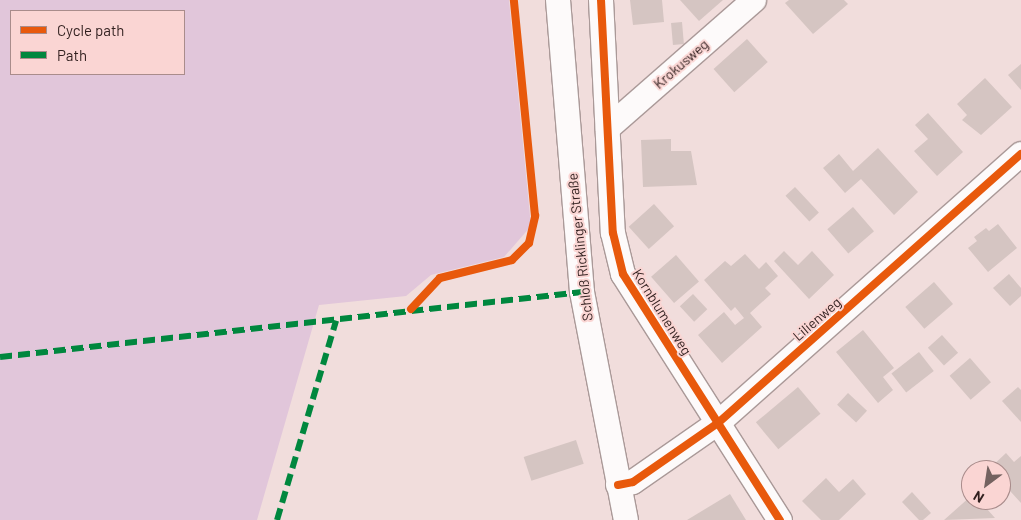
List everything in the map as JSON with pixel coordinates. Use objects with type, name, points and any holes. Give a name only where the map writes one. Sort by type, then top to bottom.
[{"type":"street","name":"Schloß Ricklinger Straße","points":[[558,0],[582,292],[626,520]]},
{"type":"street","name":"Kornblumenweg","points":[[600,0],[614,233],[623,274],[780,520]]},
{"type":"street","name":"Krokusweg","points":[[608,128],[754,0]]},
{"type":"street","name":"Lilienweg","points":[[618,484],[633,482],[718,423],[1021,154]]},
{"type":"shaded area","points":[[0,0],[509,0],[531,226],[504,257],[431,275],[406,296],[319,305],[257,520],[0,520]]},
{"type":"building","points":[[630,0],[662,0],[664,22],[633,25]]},
{"type":"building","points":[[680,0],[723,0],[699,21]]},
{"type":"building","points":[[789,0],[844,0],[848,4],[813,34],[785,3]]},
{"type":"building","points":[[682,22],[684,44],[673,45],[671,23]]},
{"type":"building","points":[[747,39],[768,62],[734,92],[714,69]]},
{"type":"building","points":[[1021,64],[1021,90],[1008,75]]},
{"type":"building","points":[[985,78],[1012,107],[981,135],[962,120],[967,115],[957,104]]},
{"type":"building","points":[[928,113],[963,152],[937,176],[914,151],[928,139],[915,125]]},
{"type":"building","points":[[671,139],[671,151],[691,151],[697,185],[643,187],[641,140]]},
{"type":"building","points":[[878,148],[918,192],[894,215],[861,179],[845,193],[823,168],[839,154],[853,171]]},
{"type":"building","points":[[795,187],[819,213],[809,221],[785,196]]},
{"type":"building","points":[[654,204],[674,226],[649,249],[629,227]]},
{"type":"building","points":[[853,207],[874,231],[848,253],[827,229]]},
{"type":"building","points":[[998,224],[1017,248],[988,272],[968,248],[977,241],[974,237],[986,228],[989,231]]},
{"type":"building","points":[[784,251],[798,265],[812,251],[834,275],[809,299],[774,261]]},
{"type":"building","points":[[745,254],[759,269],[766,262],[778,276],[765,288],[771,294],[750,313],[762,327],[722,363],[698,335],[724,312],[735,325],[744,318],[735,307],[731,311],[704,280],[725,261],[731,266]]},
{"type":"building","points":[[676,255],[699,281],[674,303],[651,277]]},
{"type":"building","points":[[1009,274],[1021,288],[1021,296],[1010,306],[993,288]]},
{"type":"building","points":[[934,282],[953,304],[924,329],[905,307]]},
{"type":"building","points":[[693,294],[707,309],[694,322],[680,306]]},
{"type":"building","points":[[863,330],[894,368],[883,377],[893,390],[878,403],[836,352]]},
{"type":"building","points":[[942,335],[958,353],[944,366],[928,348]]},
{"type":"building","points":[[919,352],[934,371],[906,392],[891,374]]},
{"type":"building","points":[[970,358],[991,382],[971,400],[950,376]]},
{"type":"building","points":[[798,387],[820,414],[778,449],[756,422]]},
{"type":"building","points":[[1018,387],[1021,390],[1021,422],[1002,401]]},
{"type":"building","points":[[848,393],[867,411],[856,422],[837,405]]},
{"type":"building","points":[[576,440],[584,464],[531,481],[524,457]]},
{"type":"building","points":[[1006,453],[1014,462],[1021,456],[1021,503],[1011,492],[1011,460],[999,460]]},
{"type":"building","points":[[826,478],[839,492],[853,479],[866,494],[839,520],[821,520],[802,501]]},
{"type":"building","points":[[912,492],[931,513],[923,520],[919,520],[902,502]]},
{"type":"building","points":[[730,494],[746,520],[687,520]]},
{"type":"building","points":[[961,505],[961,510],[988,510],[995,518],[944,520]]},
{"type":"marked path","points":[[0,357],[582,292]]},
{"type":"marked path","points":[[277,520],[336,321]]},
{"type":"cycle path","points":[[411,309],[440,278],[512,260],[529,243],[535,216],[514,0]]},
{"type":"cycle path","points":[[601,0],[613,233],[623,274],[780,520]]},
{"type":"cycle path","points":[[618,485],[633,482],[718,423],[1021,154]]}]
